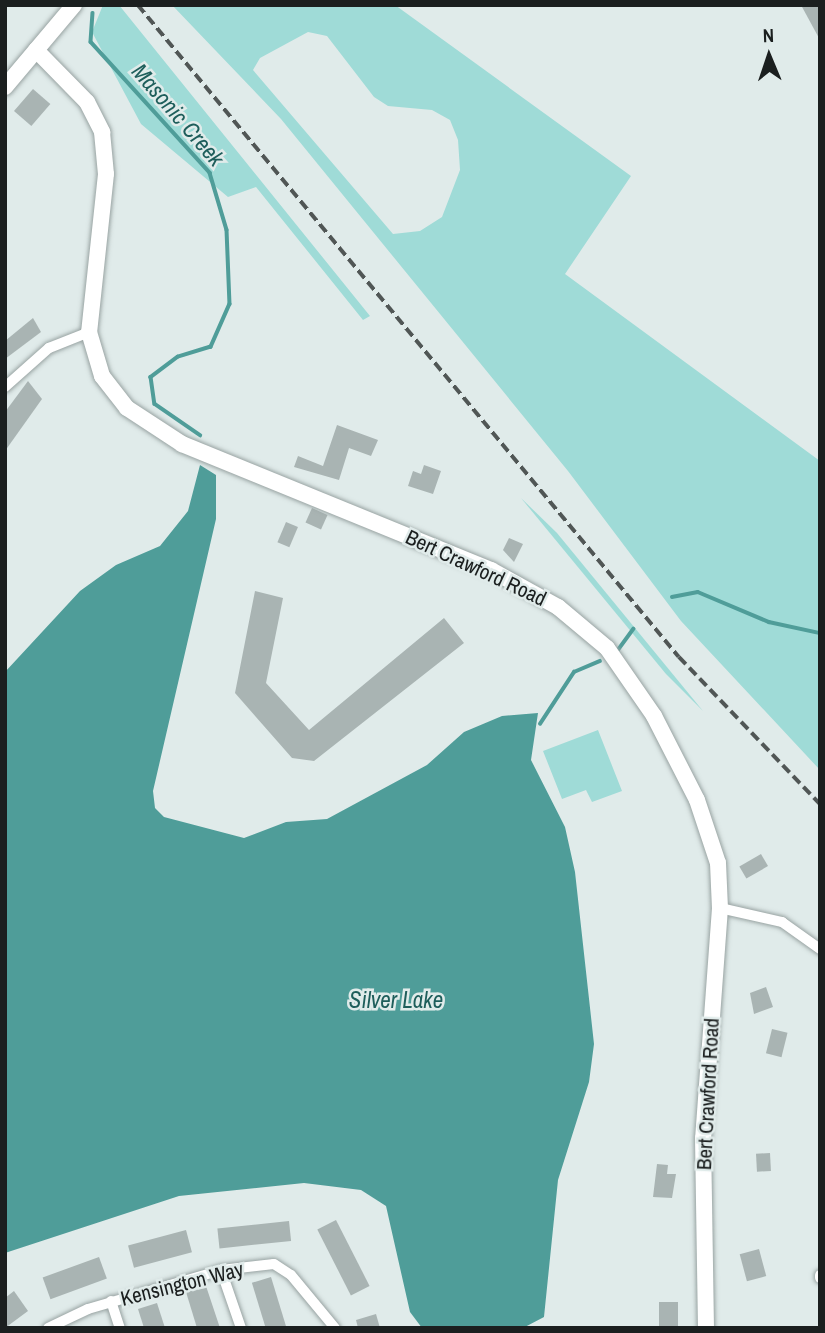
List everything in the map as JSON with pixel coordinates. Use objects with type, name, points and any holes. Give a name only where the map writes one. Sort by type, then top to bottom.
[{"type":"street","points":[[5,86],[74,5]]},
{"type":"street","name":"Bert Crawford Road","points":[[36,50],[87,102],[104,144],[89,332],[109,387],[159,433],[491,570],[579,621],[634,684],[697,800],[718,863],[720,908],[703,1138],[706,1328]]},
{"type":"street","points":[[5,387],[49,348],[89,332]]},
{"type":"street","points":[[720,908],[789,925],[820,949]]},
{"type":"street","name":"Kensington Way","points":[[48,1328],[111,1301],[221,1270],[274,1264],[291,1275],[335,1328]]},
{"type":"street","points":[[221,1270],[242,1328]]},
{"type":"street","points":[[111,1301],[120,1328]]},
{"type":"shaded area","points":[[103,5],[119,5],[370,316],[363,320],[256,187],[228,197],[141,124],[92,32]]},
{"type":"shaded area","points":[[172,5],[395,5],[631,176],[565,274],[820,461],[820,770],[681,621],[568,471],[281,119]],"holes":[[[308,32],[327,36],[374,97],[388,106],[432,110],[450,120],[458,140],[460,170],[442,217],[420,231],[393,234],[253,70],[260,58]]]},
{"type":"shaded area","points":[[521,498],[557,533],[703,711],[666,674]]},
{"type":"shaded area","points":[[598,730],[622,791],[592,802],[586,790],[562,799],[543,751]]},
{"type":"water","name":"Silver Lake","points":[[200,465],[216,475],[216,519],[153,791],[155,808],[164,817],[244,838],[286,822],[327,819],[427,765],[464,732],[502,716],[538,713],[531,760],[565,827],[575,872],[594,1044],[589,1082],[558,1180],[544,1317],[523,1328],[422,1328],[410,1312],[386,1206],[361,1190],[304,1183],[179,1196],[5,1253],[5,672],[80,591],[116,565],[160,546],[188,511]]},
{"type":"building","points":[[801,5],[820,5],[820,40]]},
{"type":"building","points":[[33,89],[50,104],[31,126],[14,111]]},
{"type":"building","points":[[33,318],[41,332],[5,359],[5,341]]},
{"type":"building","points":[[28,381],[42,399],[5,451],[5,412]]},
{"type":"building","points":[[337,425],[378,440],[371,456],[349,448],[339,480],[294,467],[298,456],[323,466]]},
{"type":"building","points":[[424,465],[441,471],[433,494],[408,486],[413,471],[421,474]]},
{"type":"building","points":[[312,508],[328,515],[321,530],[305,523]]},
{"type":"building","points":[[286,522],[298,527],[289,547],[277,542]]},
{"type":"building","points":[[509,538],[523,544],[514,562],[503,550]]},
{"type":"building","points":[[255,591],[283,598],[266,683],[309,730],[444,618],[464,643],[314,761],[292,758],[235,693]]},
{"type":"building","points":[[761,854],[768,866],[746,879],[739,866]]},
{"type":"building","points":[[766,987],[773,1007],[754,1014],[750,993]]},
{"type":"building","points":[[772,1029],[788,1033],[781,1057],[766,1053]]},
{"type":"building","points":[[770,1153],[771,1171],[757,1172],[756,1154]]},
{"type":"building","points":[[657,1164],[668,1165],[667,1174],[676,1174],[672,1198],[653,1197]]},
{"type":"building","points":[[336,1220],[370,1286],[351,1295],[317,1230]]},
{"type":"building","points":[[289,1221],[291,1241],[219,1248],[217,1229]]},
{"type":"building","points":[[186,1230],[192,1252],[134,1268],[128,1246]]},
{"type":"building","points":[[759,1249],[766,1276],[747,1281],[740,1254]]},
{"type":"building","points":[[99,1257],[107,1279],[50,1299],[43,1278]]},
{"type":"building","points":[[271,1277],[286,1328],[266,1328],[252,1283]]},
{"type":"building","points":[[206,1286],[220,1328],[197,1328],[186,1292]]},
{"type":"building","points":[[14,1291],[28,1311],[5,1328],[5,1298]]},
{"type":"building","points":[[659,1302],[678,1302],[678,1328],[659,1328]]},
{"type":"building","points":[[157,1303],[165,1328],[144,1328],[138,1309]]},
{"type":"building","points":[[376,1314],[380,1328],[358,1328],[356,1320]]},
{"type":"waterway","name":"Masonic Creek","points":[[93,13],[91,42],[210,173],[227,230],[230,304],[211,347],[178,357],[151,377],[155,404],[200,435]]},
{"type":"waterway","points":[[672,597],[698,592],[769,622],[820,633]]},
{"type":"waterway","points":[[618,650],[633,629]]},
{"type":"waterway","points":[[540,724],[574,672],[600,661]]},
{"type":"railway","points":[[138,5],[679,657],[820,804]]}]
